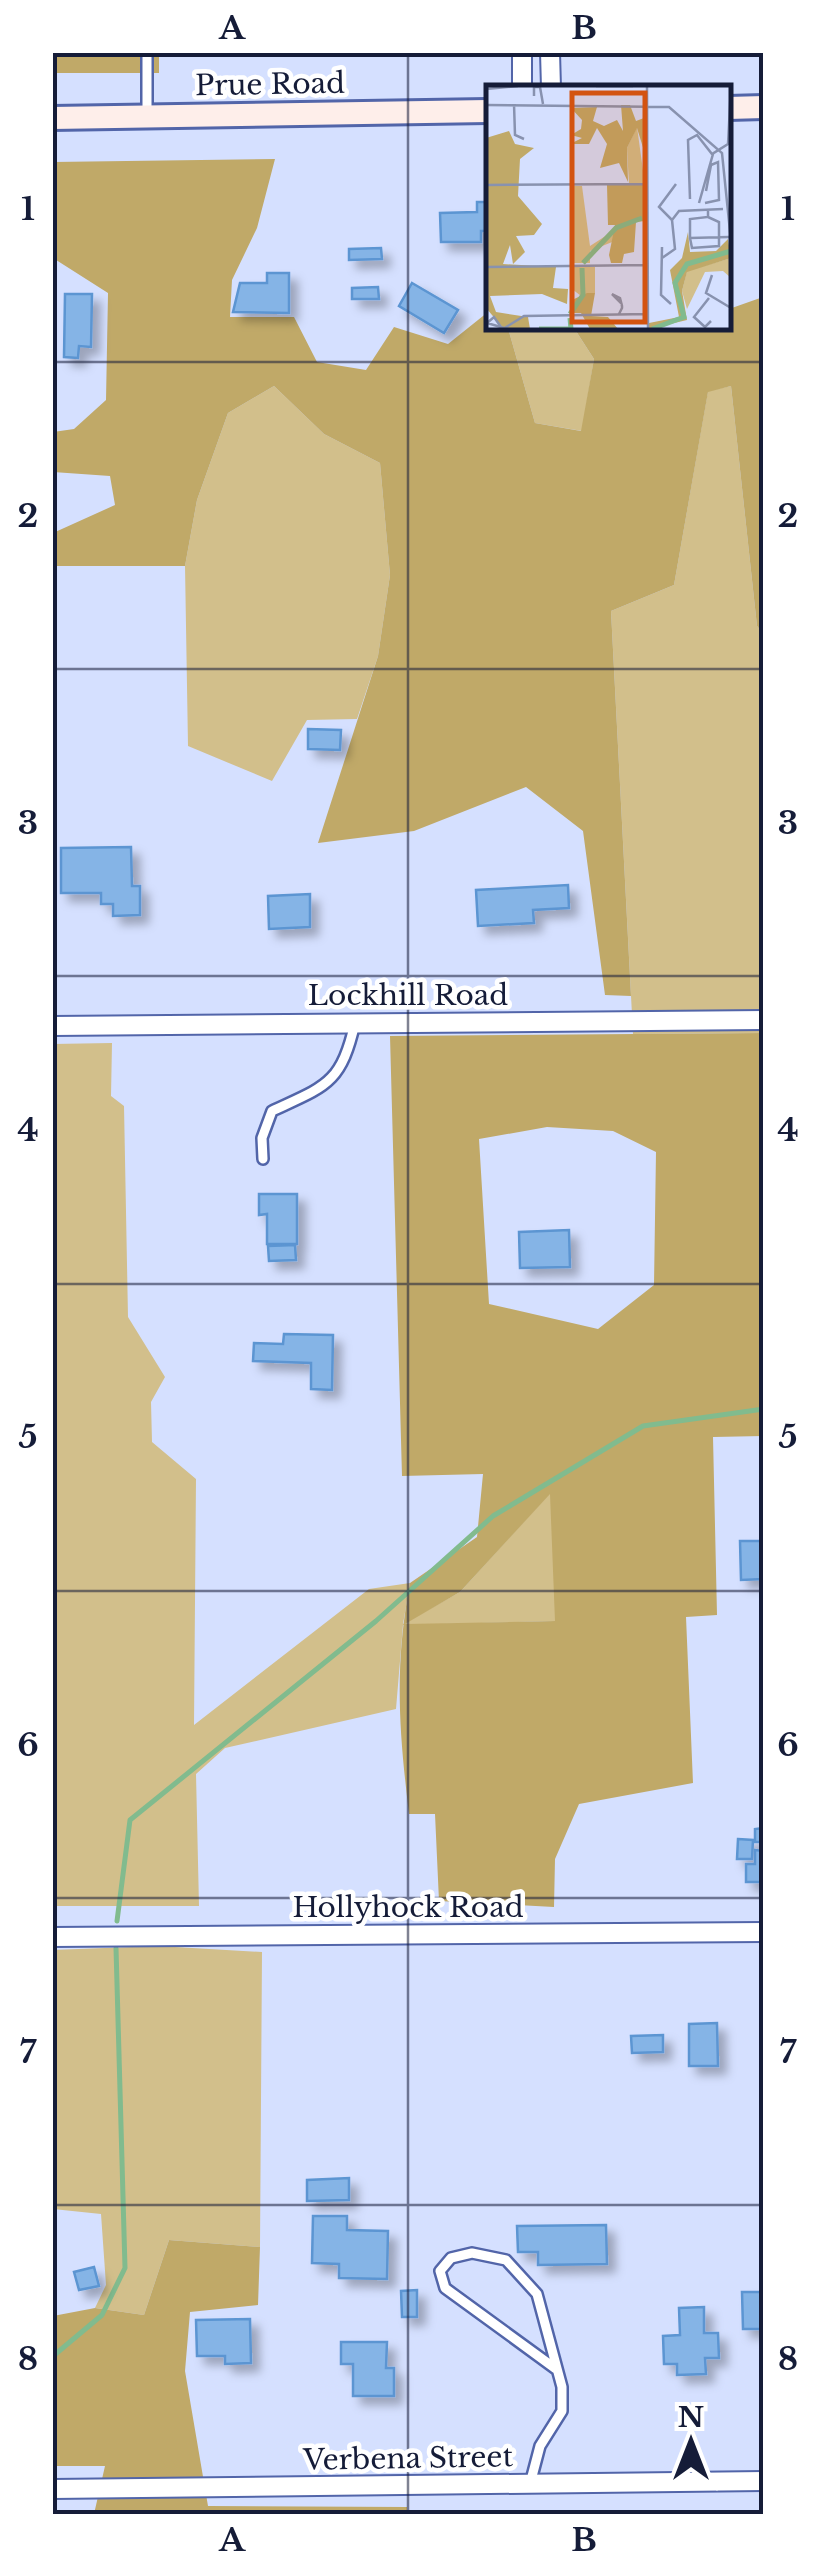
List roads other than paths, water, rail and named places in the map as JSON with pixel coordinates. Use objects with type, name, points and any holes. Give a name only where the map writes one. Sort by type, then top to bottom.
[{"type":"main road","points":[[731,108],[764,107]]},
{"type":"main road","name":"Prue Road","points":[[52,118],[486,111]]},
{"type":"street","points":[[522,52],[522,85]]},
{"type":"street","points":[[550,52],[551,85]]},
{"type":"street","name":"Lockhill Road","points":[[52,1026],[764,1020]]},
{"type":"street","name":"Hollyhock Road","points":[[52,1937],[764,1932]]},
{"type":"street","name":"Verbena Street","points":[[52,2489],[764,2481]]},
{"type":"lane","points":[[147,52],[147,116]]},
{"type":"lane","points":[[264,1160],[262,1138],[272,1111],[333,1082],[347,1059],[355,1023]]},
{"type":"lane","points":[[530,2484],[540,2446],[562,2411],[556,2369],[537,2294],[506,2260],[472,2253],[451,2258],[440,2271],[445,2288],[556,2369]]},
{"type":"waterway","points":[[117,1921],[130,1820],[376,1621],[493,1516],[643,1426],[764,1409]]},
{"type":"waterway","points":[[52,2357],[102,2315],[125,2268],[116,1948]]}]
